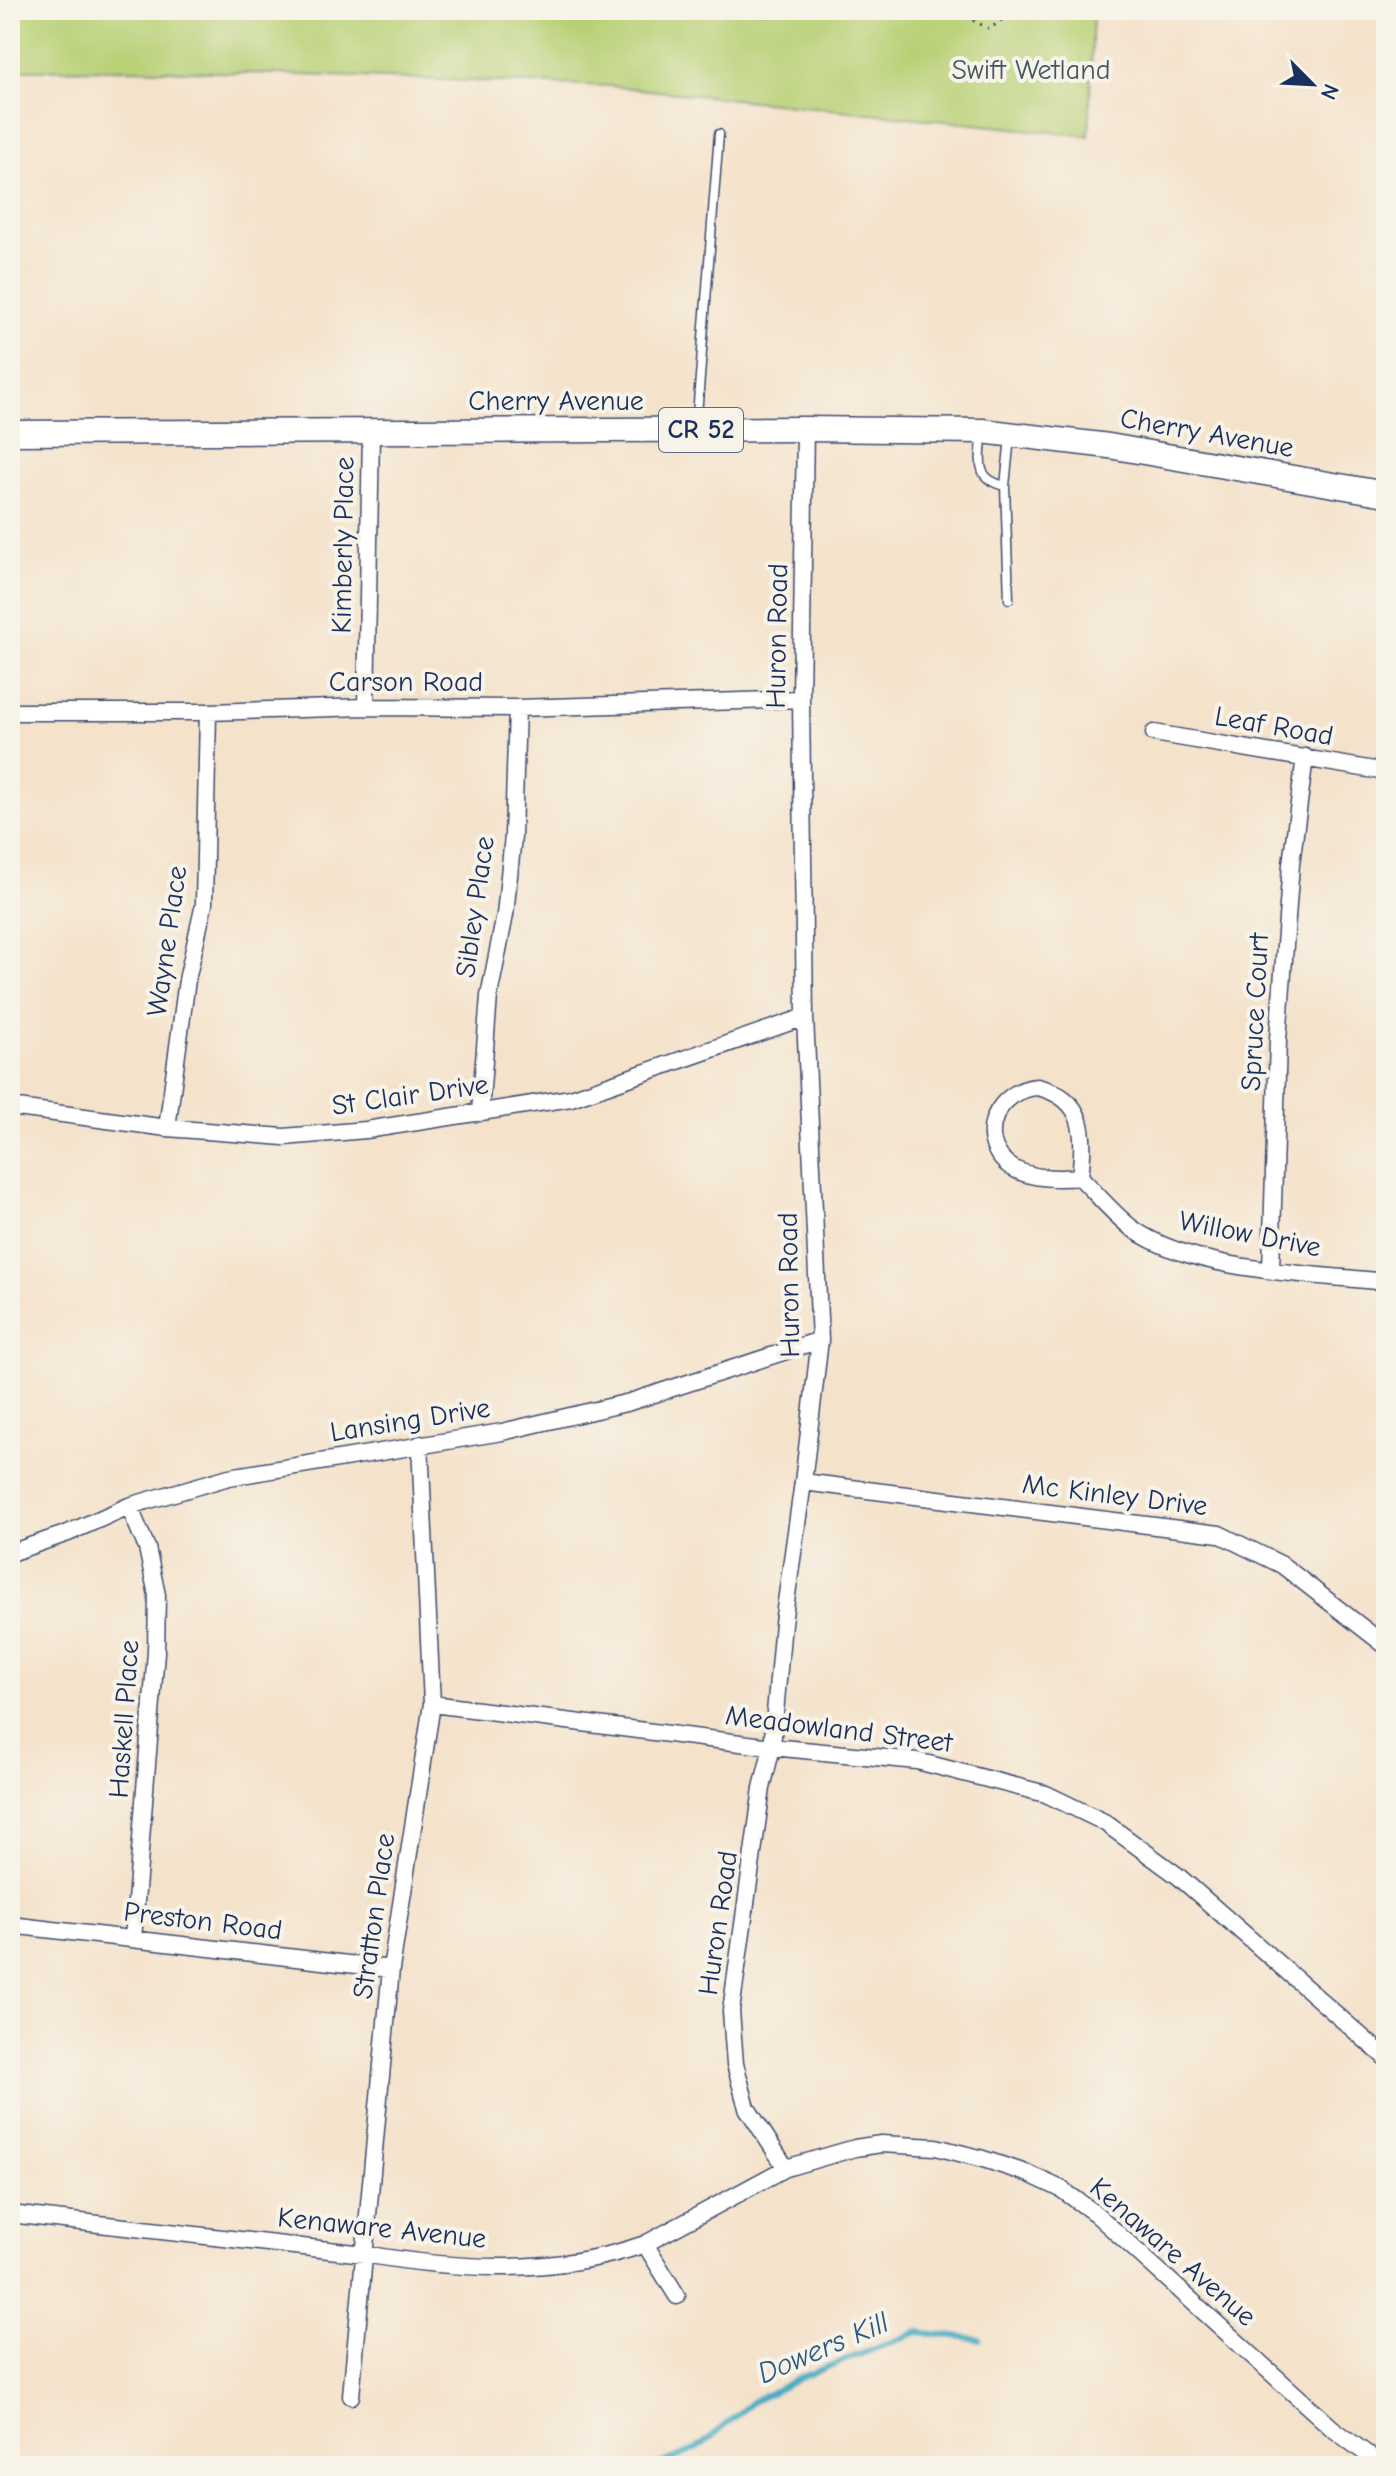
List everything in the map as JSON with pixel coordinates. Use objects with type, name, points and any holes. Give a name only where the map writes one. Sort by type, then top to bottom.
[{"type":"main road","name":"Cherry Avenue","points":[[10,433],[805,429],[1010,432],[1386,494]]},
{"type":"street","name":"Huron Road","points":[[786,2168],[747,2108],[735,2064],[731,2011],[762,1788],[772,1747],[783,1623],[820,1340],[805,1017],[801,699],[805,429]]},
{"type":"street","name":"Kimberly Place","points":[[366,707],[371,433]]},
{"type":"street","name":"Carson Road","points":[[10,712],[517,708],[801,699]]},
{"type":"street","name":"Sibley Place","points":[[480,1113],[489,996],[505,915],[513,836],[517,708]]},
{"type":"street","name":"Wayne Place","points":[[167,1128],[187,980],[204,904],[208,712]]},
{"type":"street","name":"Leaf Road","points":[[1154,733],[1386,772]]},
{"type":"street","name":"Spruce Court","points":[[1271,1270],[1278,1040],[1291,864],[1305,757]]},
{"type":"street","name":"St Clair Drive","points":[[10,1107],[167,1128],[284,1137],[366,1130],[571,1098],[805,1017]]},
{"type":"street","points":[[1037,1087],[1055,1091],[1069,1101],[1079,1122],[1083,1151],[1080,1177],[1062,1179],[1038,1175],[1008,1165],[999,1155],[993,1140],[996,1112],[1007,1097],[1022,1088],[1037,1087]]},
{"type":"street","name":"Willow Drive","points":[[1080,1177],[1134,1229],[1158,1243],[1213,1260],[1271,1270],[1386,1282]]},
{"type":"street","name":"Lansing Drive","points":[[10,1553],[68,1533],[129,1506],[229,1477],[502,1432],[630,1402],[820,1340]]},
{"type":"street","name":"Stratton Place","points":[[351,2396],[391,1969],[432,1704],[420,1444]]},
{"type":"street","name":"Mc Kinley Drive","points":[[803,1482],[1219,1534],[1282,1565],[1386,1646]]},
{"type":"street","name":"Haskell Place","points":[[129,1506],[147,1548],[157,1595],[156,1652],[133,1939]]},
{"type":"street","name":"Meadowland Street","points":[[432,1704],[772,1747],[917,1761],[1046,1794],[1104,1822],[1178,1876],[1386,2058]]},
{"type":"street","name":"Preston Road","points":[[10,1925],[391,1969]]},
{"type":"street","name":"Kenaware Avenue","points":[[10,2214],[364,2254],[415,2263],[472,2267],[553,2265],[645,2244],[786,2168],[855,2148],[881,2144],[936,2147],[1006,2167],[1061,2189],[1096,2214],[1332,2428],[1383,2466]]},
{"type":"street","points":[[645,2244],[677,2296]]},
{"type":"lane","points":[[696,430],[719,134]]},
{"type":"lane","points":[[982,431],[983,476],[990,482],[1005,486]]},
{"type":"lane","points":[[1009,599],[1005,486],[1010,432]]},
{"type":"path","points":[[963,10],[964,16],[990,29],[1014,10]]},
{"type":"green space","name":"Swift Wetland","points":[[10,10],[1093,10],[1089,136],[610,86],[130,69],[10,70]]},
{"type":"waterway","name":"Dowers Kill","points":[[655,2466],[697,2449],[752,2402],[804,2376],[918,2332],[980,2339]]}]
